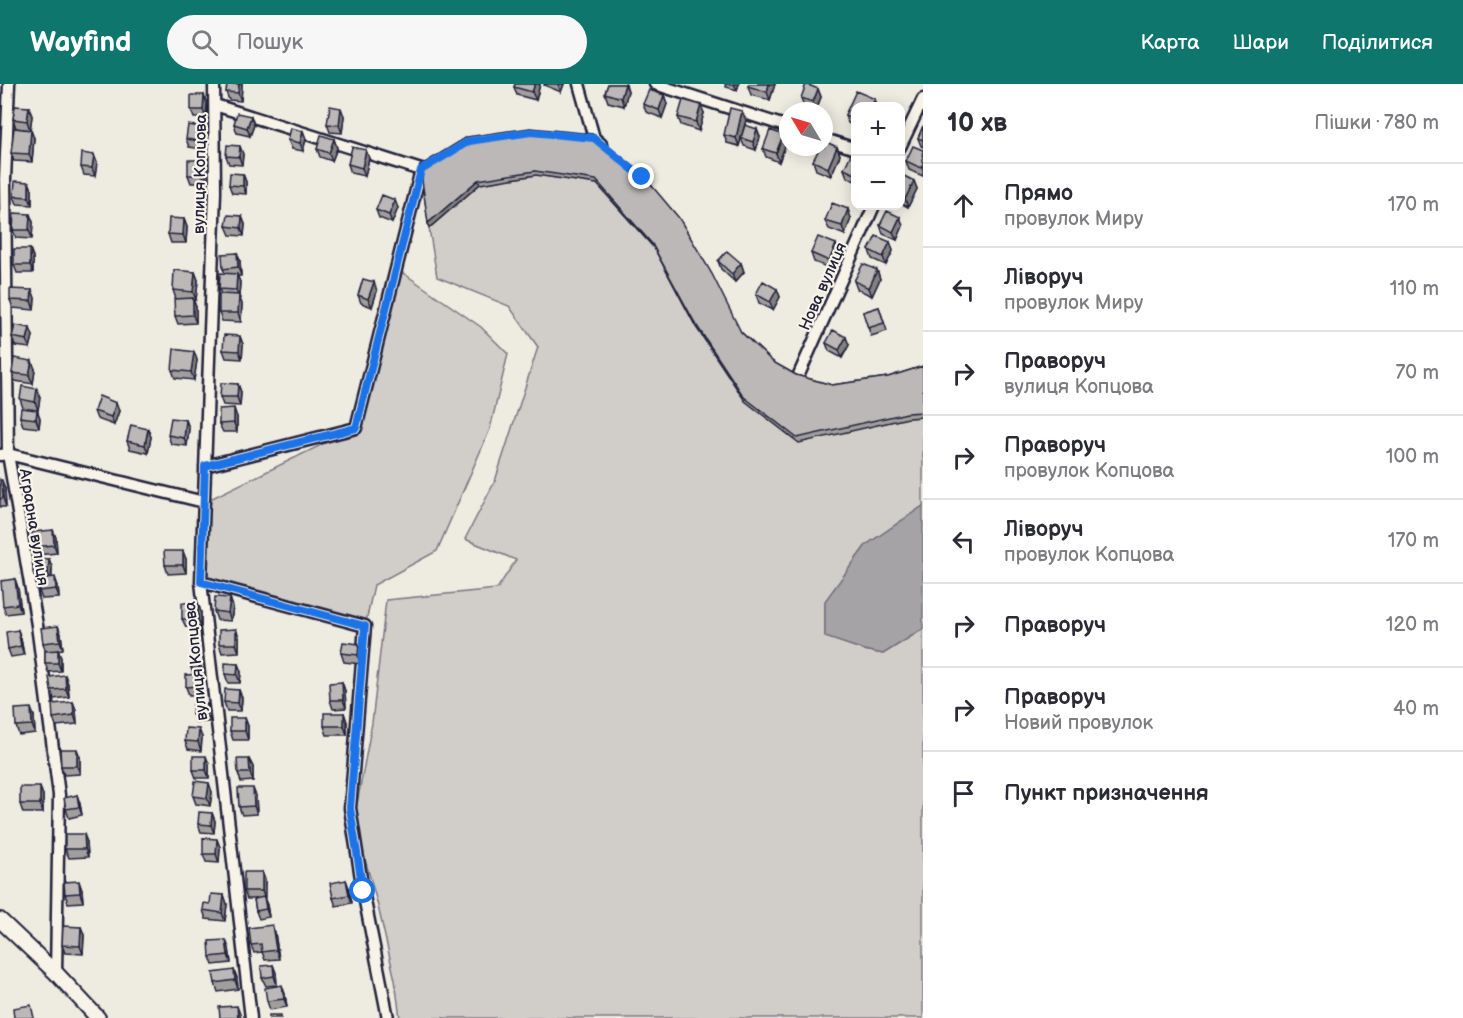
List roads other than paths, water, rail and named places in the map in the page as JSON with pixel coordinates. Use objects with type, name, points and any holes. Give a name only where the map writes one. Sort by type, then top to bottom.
[{"type":"main road","points":[[0,920],[99,1018]]},
{"type":"street","name":"Аграрна вулиця","points":[[9,84],[5,179],[4,455],[36,625],[59,795],[56,973]]},
{"type":"street","name":"вулиця Копцова","points":[[214,84],[215,192],[201,582],[251,1018]]},
{"type":"street","points":[[579,84],[588,138],[610,151]]},
{"type":"street","points":[[655,84],[779,124]]},
{"type":"street","points":[[905,137],[923,99]]},
{"type":"street","points":[[205,466],[356,428],[426,167],[215,105]]},
{"type":"street","points":[[833,142],[851,148]]},
{"type":"street","name":"Нова вулиця","points":[[798,378],[872,210]]},
{"type":"street","points":[[4,455],[204,502]]},
{"type":"street","points":[[201,582],[365,626],[350,808],[363,891],[388,1018]]}]
